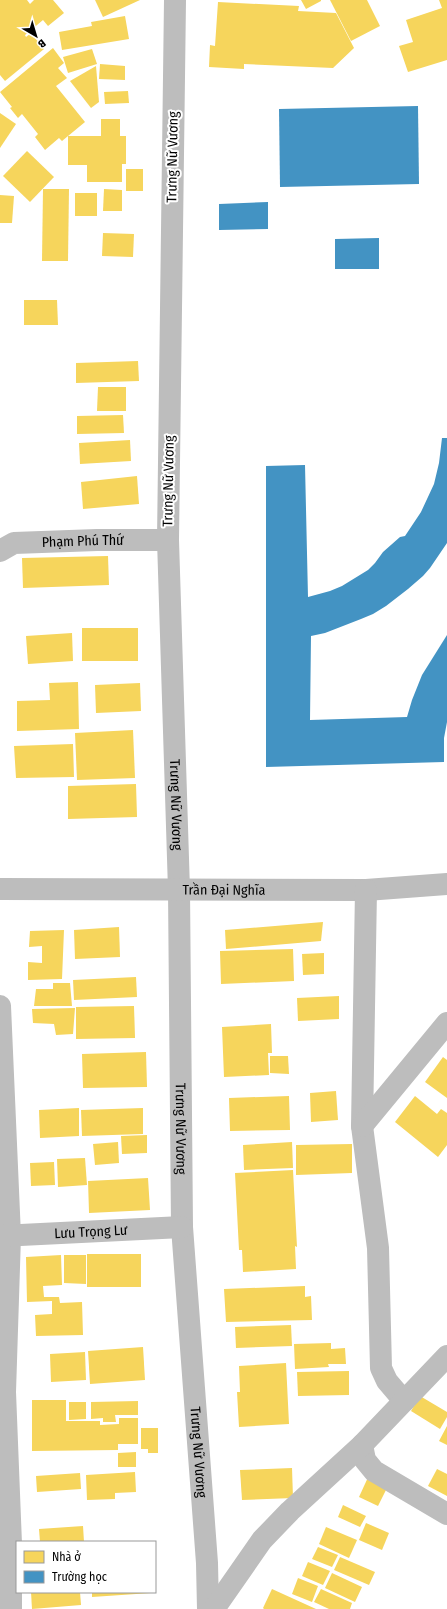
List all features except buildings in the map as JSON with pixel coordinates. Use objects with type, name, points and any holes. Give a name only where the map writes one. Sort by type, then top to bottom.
[{"type":"street","name":"Trưng Nữ Vương","points":[[174,0],[168,540],[179,890],[182,1227],[207,1555],[208,1609]]},
{"type":"street","name":"Phạm Phú Thứ","points":[[0,551],[14,543],[168,540]]},
{"type":"street","name":"Trần Đại Nghĩa","points":[[0,889],[366,890],[447,884]]},
{"type":"street","points":[[366,890],[362,1126],[378,1248],[381,1368],[387,1381],[404,1401]]},
{"type":"street","points":[[0,1006],[5,1236],[2,1392],[5,1544],[11,1609]]},
{"type":"street","points":[[362,1126],[447,1023]]},
{"type":"street","name":"Lưu Trọng Lư","points":[[5,1236],[182,1227]]},
{"type":"street","points":[[214,1609],[262,1540],[290,1511],[362,1445],[447,1356]]},
{"type":"street","points":[[362,1445],[365,1460],[374,1471],[447,1514]]}]
